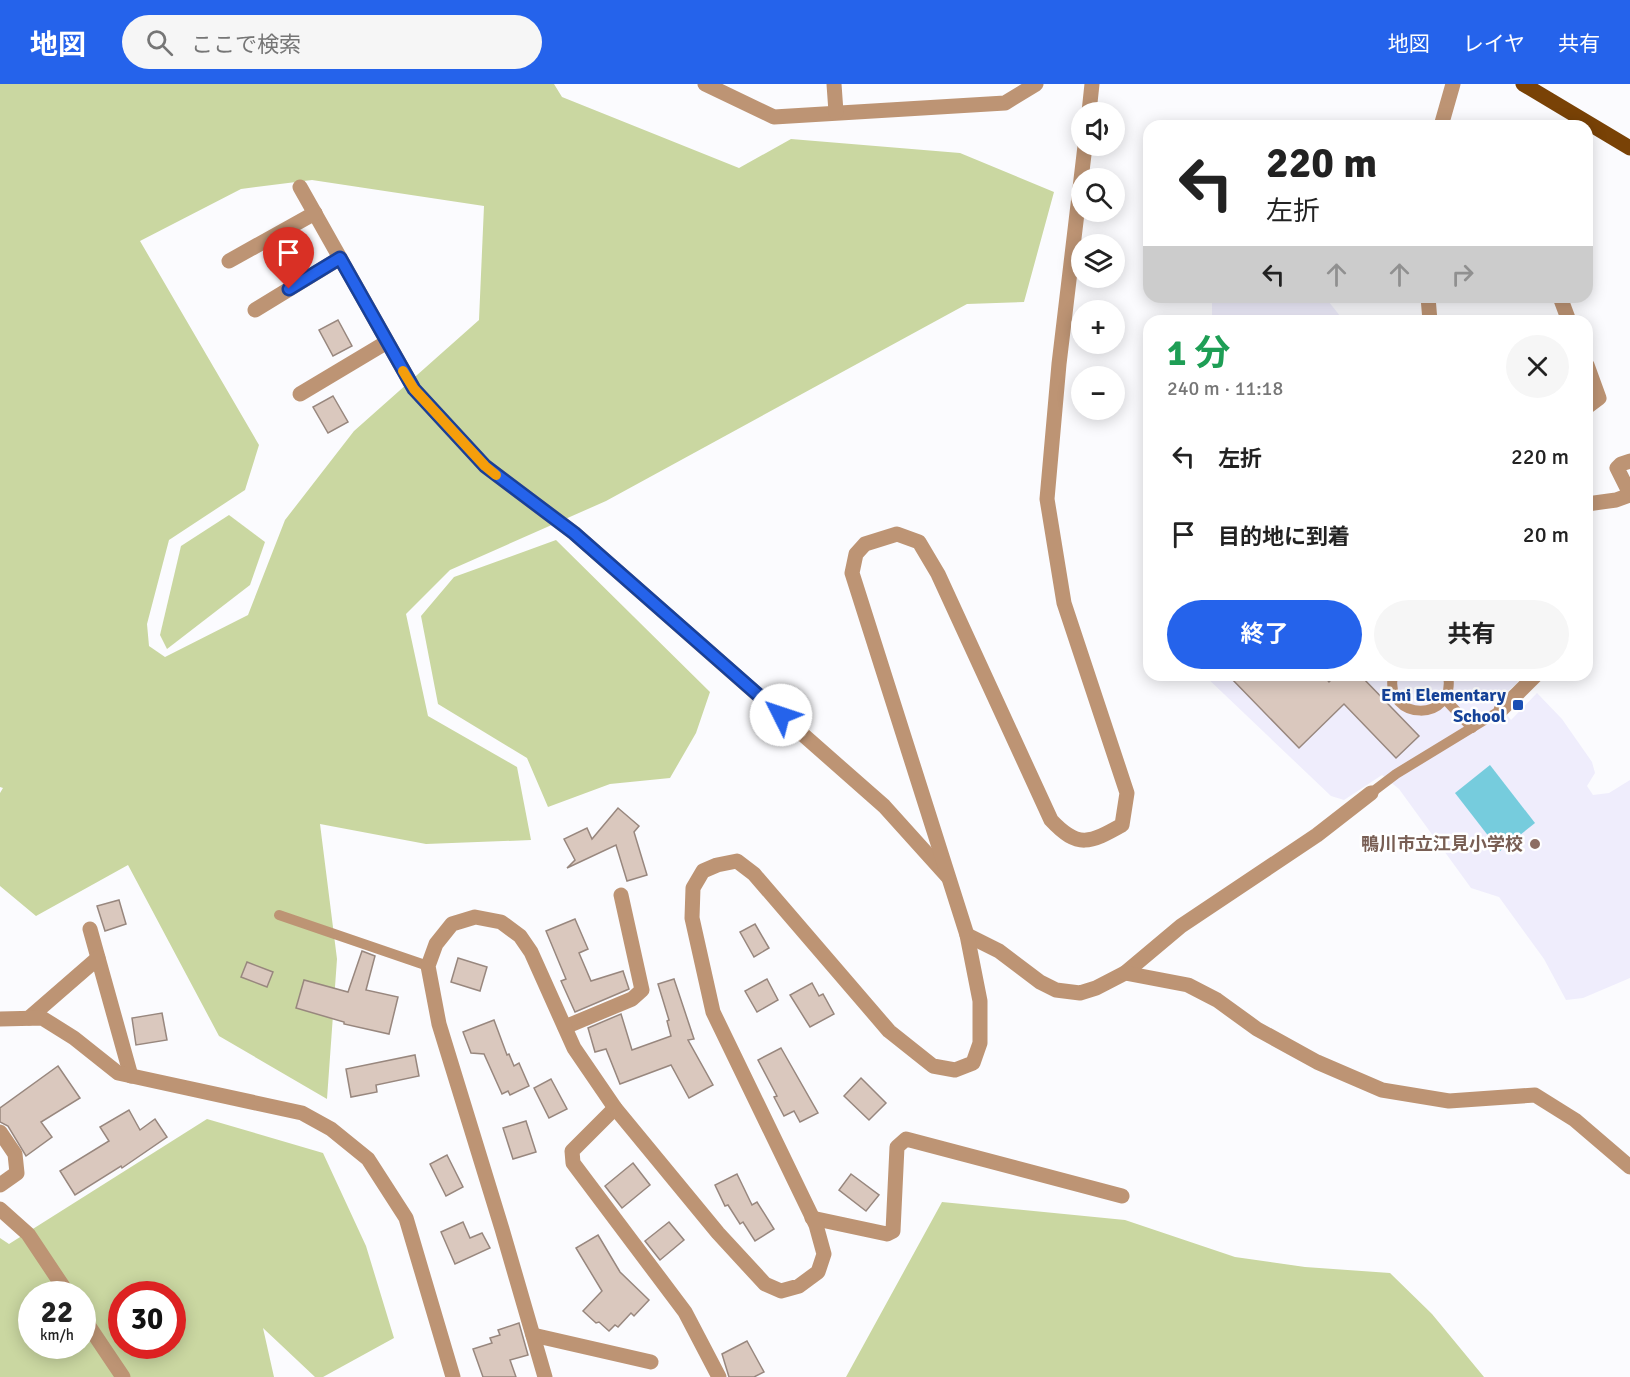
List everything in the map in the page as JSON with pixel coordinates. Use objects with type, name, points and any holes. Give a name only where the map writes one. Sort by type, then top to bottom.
[{"type":"main road","points":[[1523,84],[1583,120]]},
{"type":"main road","points":[[1593,126],[1630,148]]},
{"type":"street","points":[[705,84],[774,117],[1005,103],[1036,84]]},
{"type":"street","points":[[834,84],[836,112]]},
{"type":"street","points":[[1090,102],[1092,84]]},
{"type":"street","points":[[1443,120],[1453,84]]},
{"type":"street","points":[[545,1377],[439,1024],[428,966],[436,944],[452,924],[475,917],[501,922],[520,936],[531,952],[574,1048],[615,1108],[718,1233],[765,1284],[781,1291],[799,1286],[818,1272],[824,1254],[812,1218],[713,1012],[692,918],[693,888],[703,871],[717,865],[737,861],[754,874],[889,1031],[933,1066],[955,1070],[972,1063],[980,1043],[980,1001],[967,935],[852,573],[856,554],[865,544],[897,534],[919,542],[938,574],[1051,820],[1066,836],[1083,842],[1099,838],[1122,825],[1127,793],[1064,603],[1047,499],[1059,364],[1084,156]]},
{"type":"street","points":[[300,187],[414,389],[485,466],[574,533],[884,806],[951,881]]},
{"type":"street","points":[[228,261],[315,213]]},
{"type":"street","points":[[255,310],[340,258]]},
{"type":"street","points":[[300,394],[387,342]]},
{"type":"street","points":[[1593,382],[1599,398],[1593,402]]},
{"type":"street","points":[[1593,503],[1627,496],[1628,490],[1617,468],[1630,461]]},
{"type":"street","points":[[1501,710],[1530,681]]},
{"type":"street","points":[[967,935],[999,951],[1040,982],[1056,990],[1080,993],[1096,988],[1125,973],[1181,926],[1317,835],[1371,794]]},
{"type":"street","points":[[565,1027],[632,999],[642,990],[621,895]]},
{"type":"street","points":[[90,929],[131,1076]]},
{"type":"street","points":[[29,1018],[98,958]]},
{"type":"street","points":[[1125,973],[1188,985],[1217,1000],[1257,1029],[1317,1062],[1382,1090],[1449,1101],[1535,1095],[1575,1120],[1630,1167]]},
{"type":"street","points":[[0,1018],[42,1018],[75,1038],[118,1073],[302,1113],[331,1129],[368,1159],[406,1218],[453,1377]]},
{"type":"street","points":[[615,1108],[572,1151],[573,1163],[685,1312],[719,1377]]},
{"type":"street","points":[[0,1132],[15,1154],[17,1173],[0,1185]]},
{"type":"street","points":[[812,1218],[887,1234],[893,1231],[897,1147],[906,1139],[1122,1196]]},
{"type":"street","points":[[0,1209],[28,1234],[59,1281]]},
{"type":"street","points":[[533,1335],[651,1362]]},
{"type":"street","points":[[96,1337],[123,1377]]},
{"type":"lane","points":[[1393,681],[1394,692],[1398,700],[1408,708],[1426,711],[1438,705],[1444,698],[1449,681]]},
{"type":"lane","points":[[1444,698],[1472,728]]},
{"type":"lane","points":[[1371,794],[1396,774],[1501,710]]},
{"type":"lane","points":[[279,915],[428,966]]},
{"type":"shaded area","points":[[1212,303],[1330,303],[1339,315],[1212,315]]},
{"type":"shaded area","name":"鴨川市立江見小学校","points":[[1210,681],[1518,681],[1496,701],[1511,720],[1537,693],[1562,719],[1592,762],[1595,773],[1587,786],[1593,795],[1609,793],[1630,780],[1630,978],[1583,998],[1566,1000],[1544,959],[1499,897],[1471,888],[1399,789],[1382,775],[1344,800],[1331,796]]},
{"type":"green space","points":[[0,84],[554,84],[562,97],[739,168],[791,139],[960,153],[1054,192],[1024,302],[967,304],[606,501],[450,570],[406,614],[428,716],[517,767],[531,840],[426,844],[320,824],[337,959],[327,1099],[219,1036],[128,865],[36,916],[0,886],[0,793],[3,788],[0,787]],"holes":[[[312,180],[484,206],[479,320],[354,431],[285,520],[248,615],[165,657],[149,646],[147,624],[169,540],[245,490],[259,445],[140,241],[241,189]]]},
{"type":"green space","points":[[229,515],[265,542],[250,585],[167,649],[160,635],[181,546]]},
{"type":"green space","points":[[556,540],[710,692],[696,733],[670,778],[610,784],[548,807],[527,758],[438,704],[421,616],[454,577]]},
{"type":"green space","points":[[207,1119],[323,1153],[366,1246],[394,1338],[323,1377],[315,1377],[263,1328],[274,1377],[0,1377],[0,1238],[9,1244]]},
{"type":"green space","points":[[942,1202],[1125,1220],[1235,1257],[1305,1267],[1390,1273],[1432,1314],[1484,1377],[846,1377]]},
{"type":"water","points":[[1490,765],[1535,823],[1500,851],[1455,793]]},
{"type":"building","points":[[338,320],[352,346],[333,356],[319,330]]},
{"type":"building","points":[[333,396],[348,422],[328,433],[313,407]]},
{"type":"building","points":[[1234,681],[1366,681],[1419,736],[1396,758],[1344,704],[1299,748]]},
{"type":"building","points":[[618,808],[639,826],[634,832],[647,875],[627,881],[616,845],[567,868],[575,860],[564,839],[587,828],[592,839]]},
{"type":"building","points":[[119,900],[126,924],[105,931],[97,906]]},
{"type":"building","points":[[575,919],[588,949],[579,953],[591,981],[623,971],[629,989],[575,1012],[561,981],[566,979],[546,931]]},
{"type":"building","points":[[755,924],[769,948],[754,957],[740,932]]},
{"type":"building","points":[[362,951],[375,956],[366,990],[398,997],[389,1034],[344,1024],[344,1022],[296,1008],[304,980],[348,992]]},
{"type":"building","points":[[458,958],[487,967],[480,991],[451,982]]},
{"type":"building","points":[[247,962],[273,972],[267,987],[241,977]]},
{"type":"building","points":[[674,979],[694,1039],[688,1040],[713,1085],[689,1098],[671,1065],[620,1084],[606,1049],[595,1052],[588,1028],[621,1014],[632,1050],[671,1036],[667,1021],[669,1020],[658,984]]},
{"type":"building","points":[[767,979],[778,1000],[757,1012],[745,991]]},
{"type":"building","points":[[812,983],[819,996],[823,994],[834,1014],[810,1027],[790,995]]},
{"type":"building","points":[[162,1013],[167,1040],[136,1045],[132,1018]]},
{"type":"building","points":[[494,1020],[507,1055],[509,1054],[514,1066],[519,1063],[529,1086],[510,1095],[508,1091],[502,1094],[484,1054],[471,1053],[463,1032]]},
{"type":"building","points":[[781,1048],[818,1113],[800,1122],[794,1111],[784,1116],[774,1097],[777,1096],[758,1060]]},
{"type":"building","points":[[415,1055],[419,1076],[376,1085],[377,1092],[351,1097],[346,1069]]},
{"type":"building","points":[[58,1066],[80,1098],[41,1122],[52,1137],[26,1156],[8,1126],[0,1122],[0,1108]]},
{"type":"building","points":[[861,1078],[886,1103],[869,1120],[844,1096]]},
{"type":"building","points":[[551,1079],[567,1109],[549,1118],[534,1088]]},
{"type":"building","points":[[129,1110],[140,1130],[155,1119],[167,1137],[122,1168],[121,1166],[75,1195],[60,1171],[109,1141],[100,1127]]},
{"type":"building","points":[[526,1121],[536,1152],[513,1159],[503,1128]]},
{"type":"building","points":[[447,1155],[463,1187],[446,1196],[430,1164]]},
{"type":"building","points":[[633,1163],[650,1185],[622,1208],[605,1186]]},
{"type":"building","points":[[737,1174],[752,1205],[757,1202],[774,1229],[755,1241],[743,1222],[740,1224],[728,1205],[725,1206],[715,1185]]},
{"type":"building","points":[[851,1174],[879,1195],[866,1211],[839,1190]]},
{"type":"building","points":[[463,1222],[470,1238],[482,1233],[490,1248],[455,1264],[441,1232]]},
{"type":"building","points":[[669,1222],[684,1240],[660,1260],[645,1241]]},
{"type":"building","points":[[598,1235],[620,1272],[649,1300],[634,1316],[631,1313],[618,1327],[615,1325],[609,1331],[583,1311],[602,1291],[576,1248]]},
{"type":"building","points":[[519,1323],[528,1355],[510,1360],[516,1377],[483,1377],[473,1349],[492,1343],[490,1338],[500,1335],[498,1330]]},
{"type":"building","points":[[747,1341],[764,1372],[754,1377],[729,1377],[722,1354]]},
{"type":"slow traffic","points":[[403,371],[414,389],[496,475]]},
{"type":"place","name":"Emi Elementary School","points":[[1518,705]]},
{"type":"place","name":"鴨川市立江見小学校","points":[[1535,844]]},
{"type":"route","points":[[289,289],[340,258],[414,389],[485,466],[574,533],[781,715]]}]
